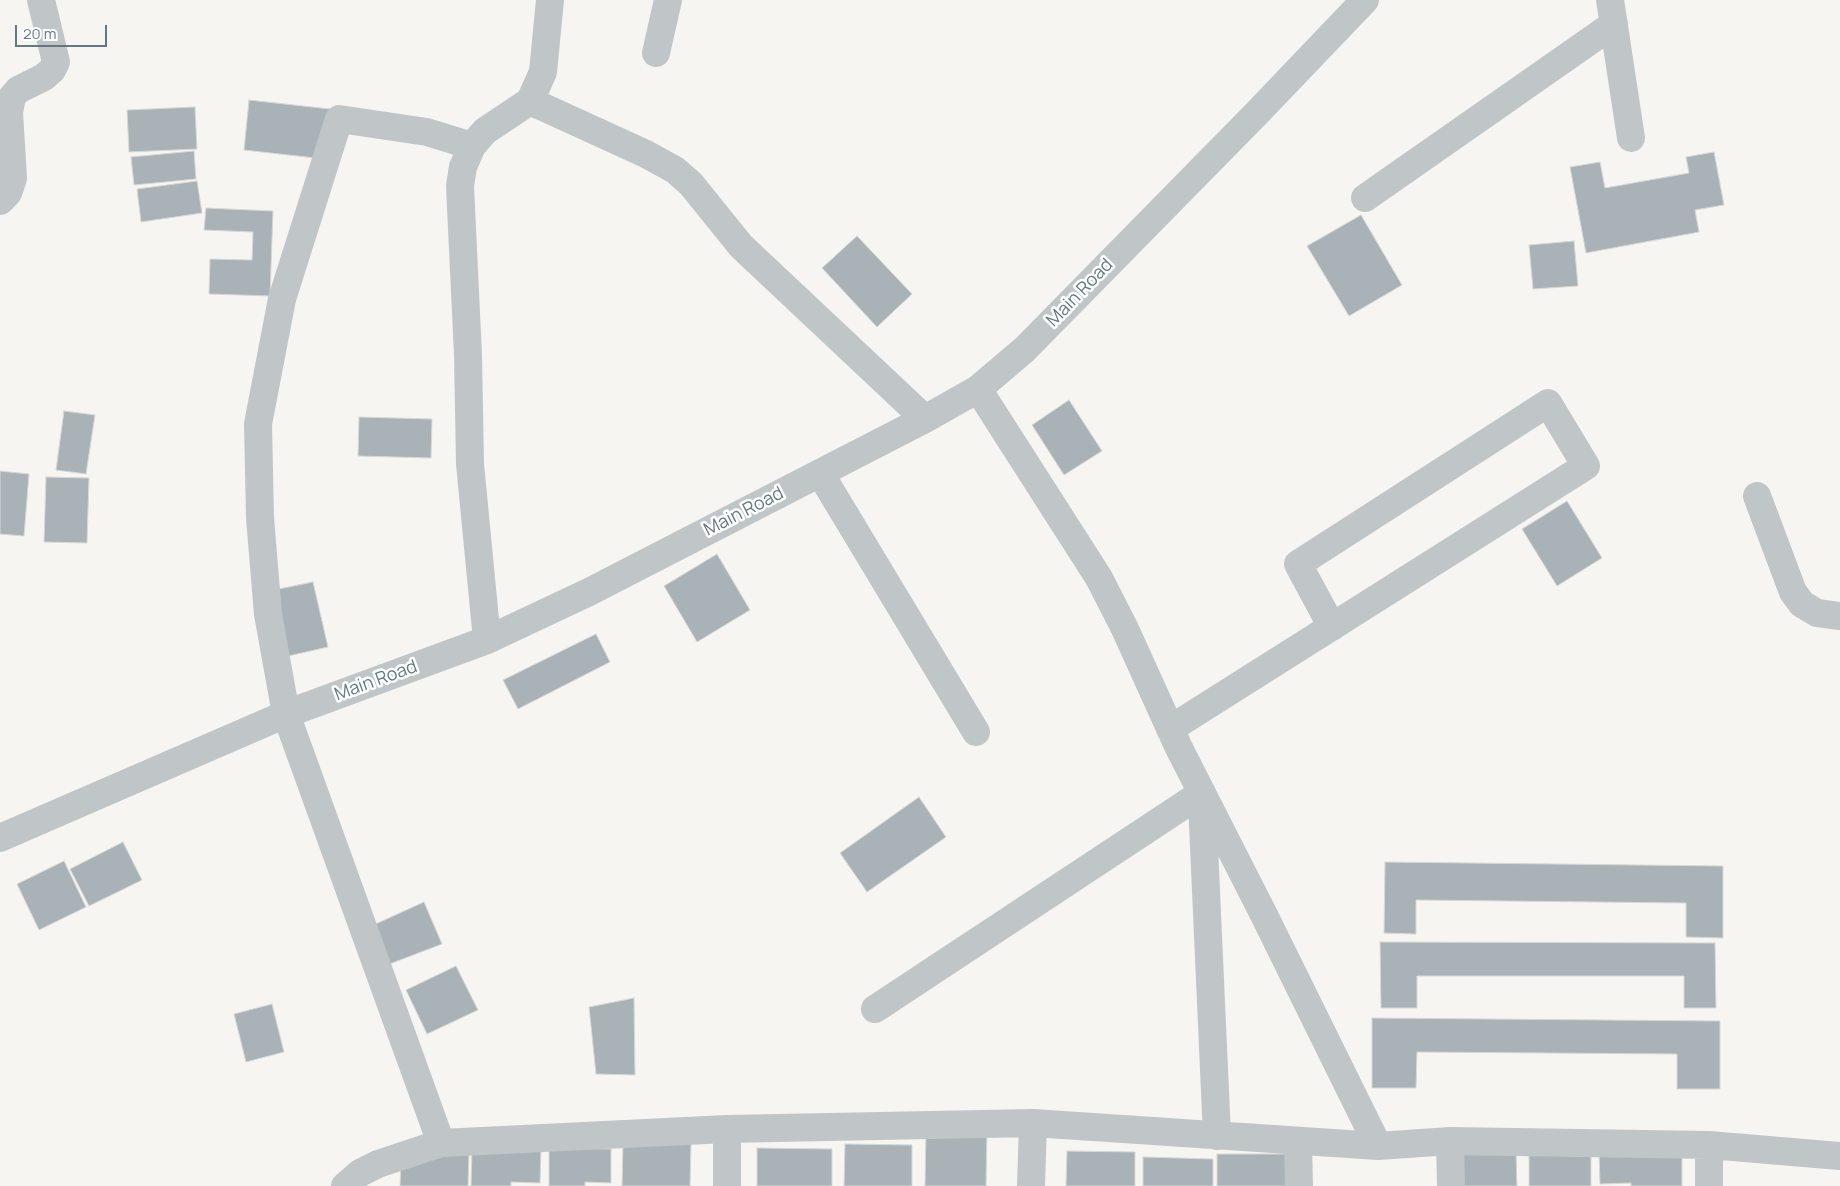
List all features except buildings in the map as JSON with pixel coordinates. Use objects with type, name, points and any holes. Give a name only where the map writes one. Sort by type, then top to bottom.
[{"type":"street","points":[[0,201],[8,193],[13,178],[9,112],[12,97],[18,90],[44,77],[52,70],[56,62],[41,0]]},
{"type":"street","points":[[487,640],[470,464],[468,355],[460,186],[462,167],[472,146],[485,131],[530,101],[543,72],[550,0]]},
{"type":"street","points":[[656,53],[668,0]]},
{"type":"street","name":"Main Road","points":[[0,838],[286,714],[487,640],[590,592],[978,390],[1025,350],[1365,0]]},
{"type":"street","points":[[1365,198],[1612,12],[1631,138]]},
{"type":"street","points":[[530,101],[646,154],[675,170],[691,184],[740,246],[925,419]]},
{"type":"street","points":[[441,1143],[286,714],[268,614],[260,518],[258,424],[282,299],[339,119],[427,132],[472,146]]},
{"type":"street","points":[[978,390],[1099,578],[1125,629],[1170,729],[1264,914],[1378,1146]]},
{"type":"street","points":[[1170,729],[1332,627],[1586,466],[1548,402],[1298,564],[1332,627]]},
{"type":"street","points":[[820,473],[976,732]]},
{"type":"street","points":[[1757,496],[1793,592],[1802,604],[1817,612],[1840,616]]},
{"type":"street","points":[[874,1009],[1202,793]]},
{"type":"street","points":[[1202,793],[1218,1136]]},
{"type":"street","points":[[345,1186],[360,1173],[378,1164],[441,1143],[727,1129],[1033,1123],[1378,1146],[1450,1141],[1709,1145],[1840,1156]]},
{"type":"street","points":[[1031,1186],[1033,1123]]},
{"type":"street","points":[[726,1186],[727,1129]]},
{"type":"street","points":[[1450,1141],[1451,1186]]},
{"type":"street","points":[[1298,1142],[1299,1186]]},
{"type":"street","points":[[1709,1145],[1709,1186]]}]
